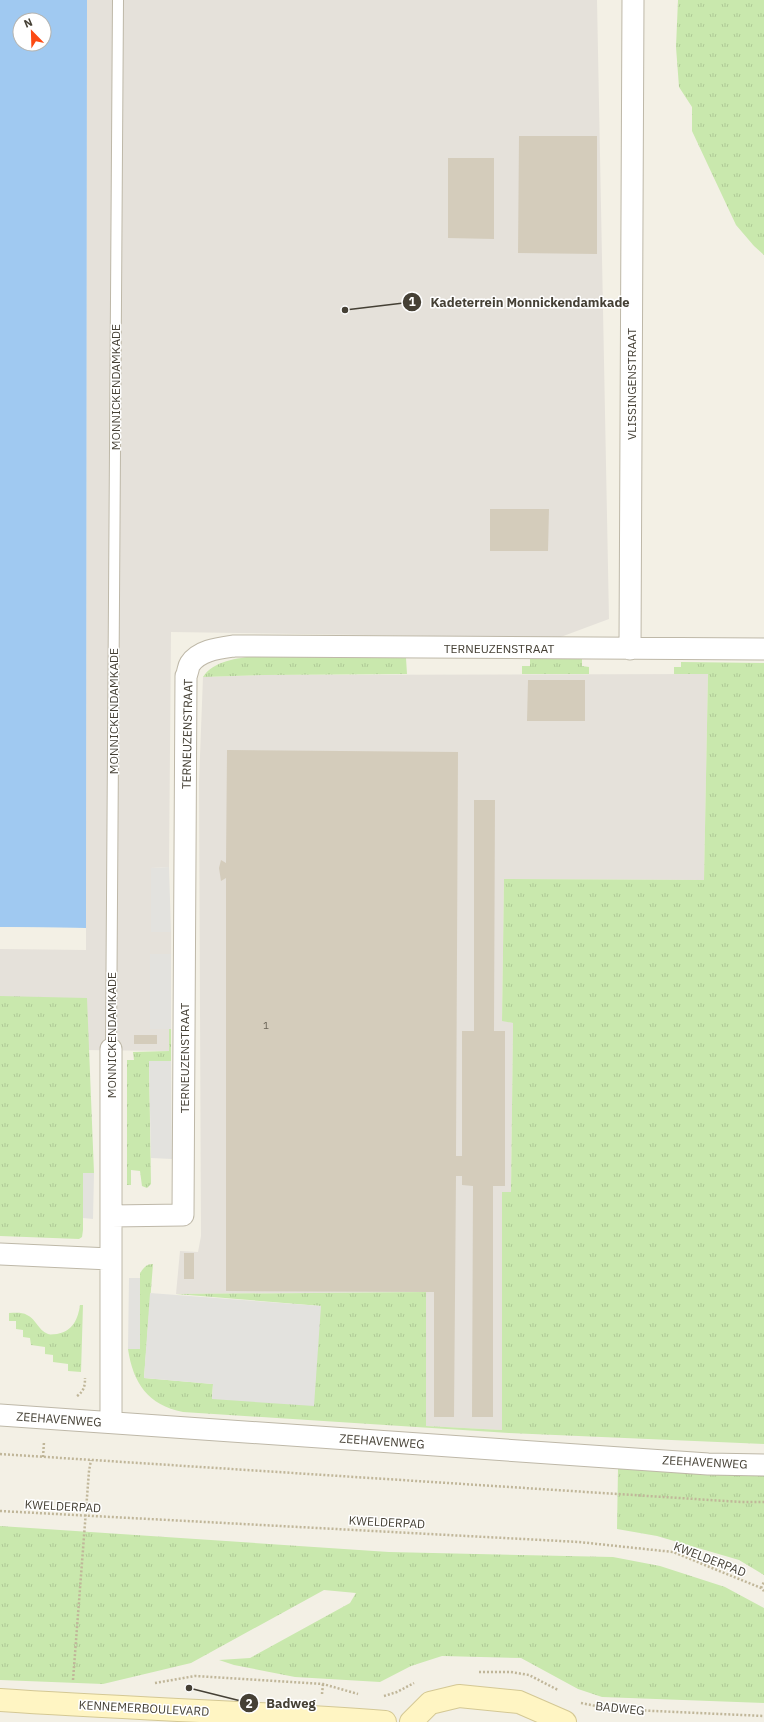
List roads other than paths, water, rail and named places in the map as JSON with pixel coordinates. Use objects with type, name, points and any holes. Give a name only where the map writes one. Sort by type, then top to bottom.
[{"type":"street","name":"VLISSINGENSTRAAT","points":[[630,649],[633,0]]},
{"type":"street","name":"TERNEUZENSTRAAT","points":[[111,1216],[183,1215],[186,676],[190,664],[199,655],[218,648],[234,646],[764,649]]},
{"type":"street","name":"MONNICKENDAMKADE","points":[[111,1049],[111,1422]]},
{"type":"street","points":[[0,1254],[110,1259]]},
{"type":"street","name":"ZEEHAVENWEG","points":[[0,1415],[708,1464],[764,1465]]},
{"type":"street","points":[[411,1722],[430,1703],[459,1696],[519,1702],[565,1722]]},
{"type":"street","name":"KENNEMERBOULEVARD","points":[[0,1700],[311,1716],[385,1722]]},
{"type":"lane","name":"MONNICKENDAMKADE","points":[[111,1049],[118,0]]},
{"type":"water","points":[[0,0],[87,0],[86,928],[0,927]]},
{"type":"place","name":"Kadeterrein Monnickendamkade","points":[[345,310]]},
{"type":"place","name":"Badweg","points":[[189,1688]]}]
